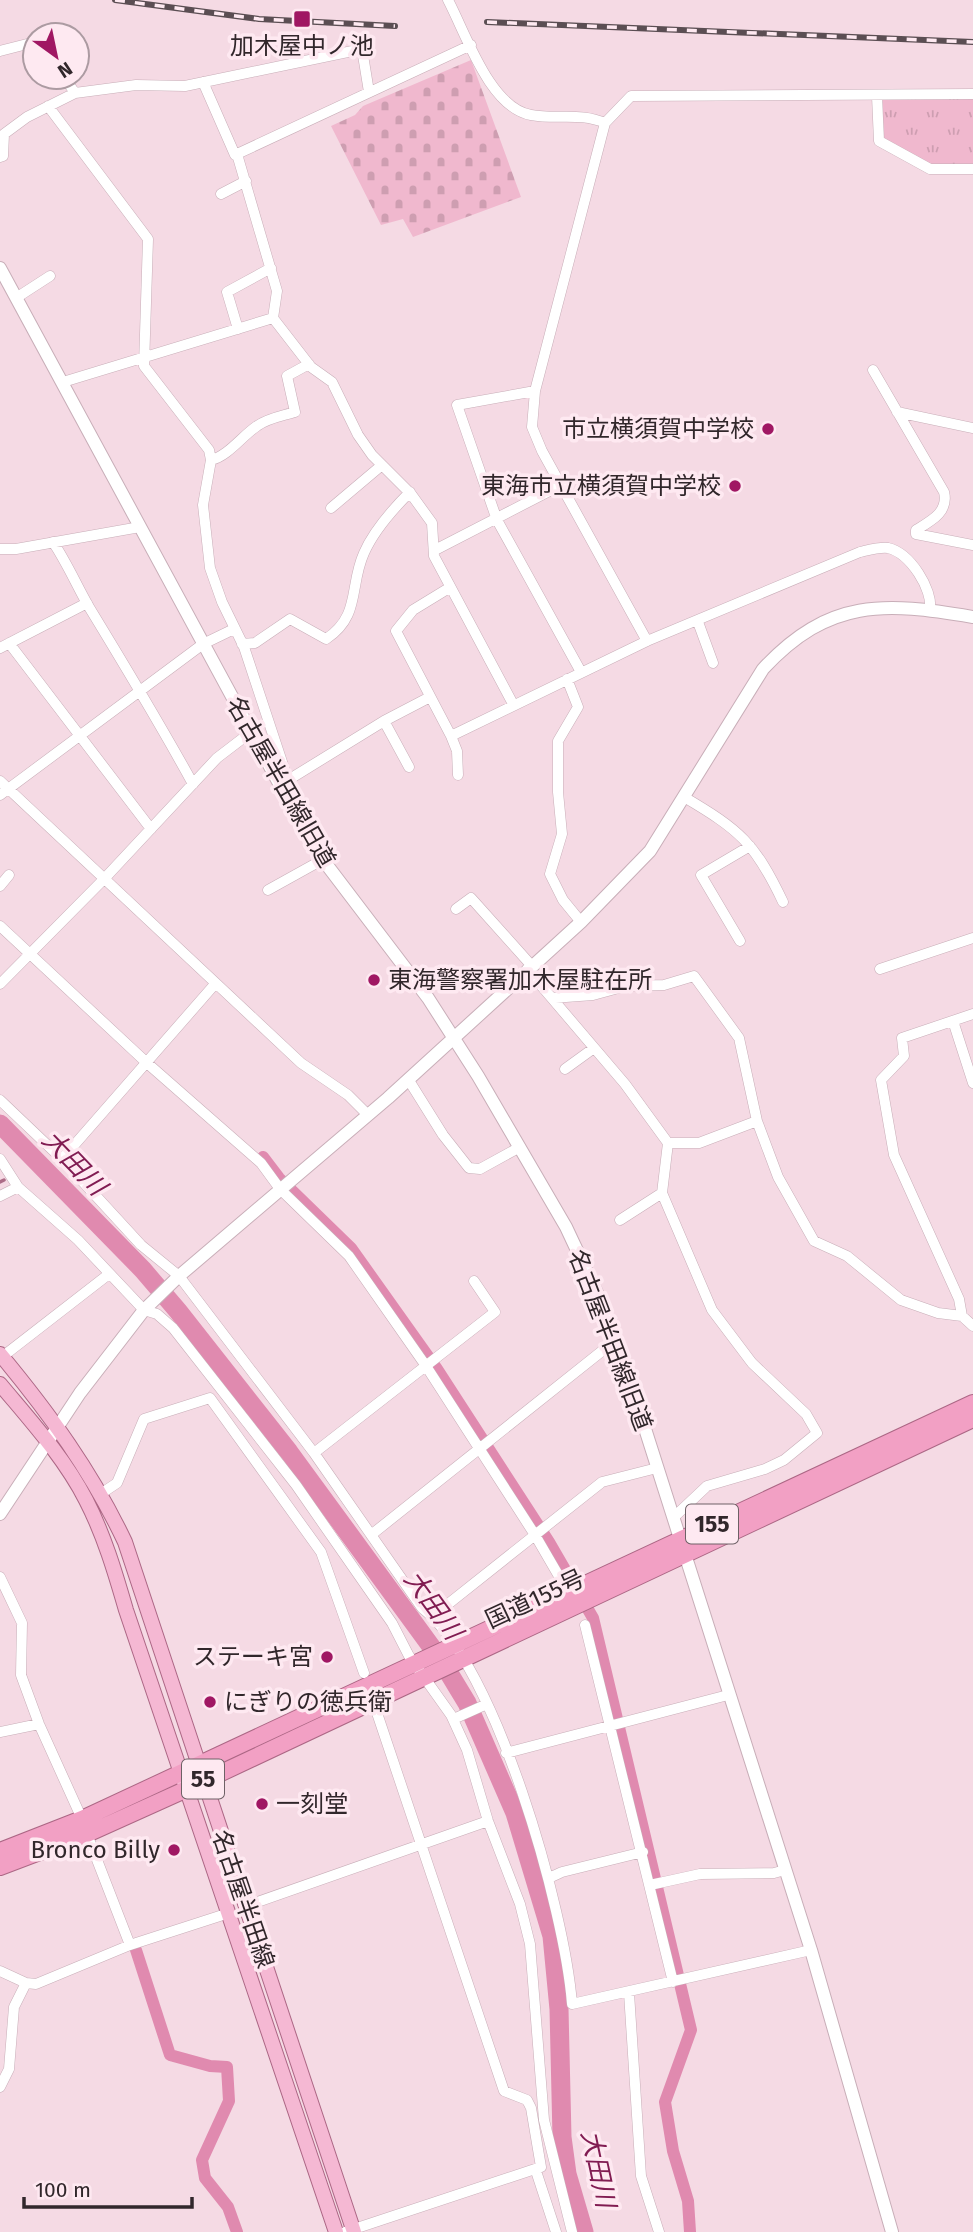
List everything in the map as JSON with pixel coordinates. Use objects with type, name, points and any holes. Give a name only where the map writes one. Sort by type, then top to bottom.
[{"type":"highway","name":"国道155号","points":[[682,1547],[973,1403]]},
{"type":"highway","name":"国道155号","points":[[0,1851],[85,1827],[187,1789],[421,1670],[456,1649],[973,1419]]},
{"type":"highway","name":"国道155号","points":[[0,1867],[85,1827],[199,1764],[421,1670]]},
{"type":"main road","name":"名古屋半田線","points":[[1,1355],[59,1426],[102,1493],[144,1593],[351,2231]]},
{"type":"main road","name":"名古屋半田線","points":[[0,1384],[49,1442],[85,1499],[110,1555],[180,1773],[336,2232]]},
{"type":"street","points":[[449,0],[491,84],[507,106],[529,115],[579,115],[606,123]]},
{"type":"street","points":[[0,51],[21,46]]},
{"type":"street","points":[[471,46],[237,154],[277,291],[273,318],[309,364],[332,382],[358,435],[382,465],[410,492],[432,523],[434,556],[449,589],[489,655],[513,704]]},
{"type":"street","points":[[0,157],[3,156],[4,134],[48,106],[75,93],[136,85],[185,86],[362,49],[369,92]]},
{"type":"street","points":[[203,82],[235,155]]},
{"type":"street","points":[[647,641],[559,486],[532,427],[535,391],[606,123],[631,96],[973,94]]},
{"type":"street","points":[[877,96],[879,141],[930,169],[973,169]]},
{"type":"street","points":[[48,106],[148,239],[144,366],[209,450],[211,460],[203,505],[210,568],[242,644],[284,782],[429,697]]},
{"type":"street","points":[[221,194],[246,181]]},
{"type":"street","points":[[238,329],[227,292],[271,268]]},
{"type":"street","points":[[16,298],[50,276]]},
{"type":"street","name":"名古屋半田線旧道","points":[[2,278],[63,382],[251,733],[284,782],[322,859],[428,998],[520,1147],[583,1261],[617,1346],[811,1950],[892,2232]]},
{"type":"street","points":[[63,382],[273,318]]},
{"type":"street","points":[[211,460],[221,457],[258,424],[295,412],[287,376],[309,364]]},
{"type":"street","points":[[873,370],[945,498],[942,511],[916,530],[916,534],[973,545]]},
{"type":"street","points":[[535,391],[457,405],[497,520],[581,672]]},
{"type":"street","points":[[897,412],[973,428]]},
{"type":"street","points":[[331,508],[382,465]]},
{"type":"street","points":[[435,550],[559,486]]},
{"type":"street","points":[[242,644],[255,643],[290,619],[326,639],[336,633],[351,612],[354,583],[364,552],[388,515],[410,492]]},
{"type":"street","points":[[0,549],[140,527]]},
{"type":"street","points":[[53,542],[86,595],[87,603],[141,689],[193,784]]},
{"type":"street","points":[[451,736],[647,641],[698,622],[860,552],[879,548],[895,551],[909,562],[926,588],[931,602],[930,610]]},
{"type":"street","points":[[449,589],[413,610],[396,631],[451,736],[457,751],[458,775]]},
{"type":"street","points":[[87,603],[4,645],[151,829]]},
{"type":"street","points":[[0,1514],[100,1365],[149,1305],[408,1079],[581,922],[650,852],[763,669],[783,648],[807,629],[853,610],[901,607],[973,617]]},
{"type":"street","points":[[698,622],[713,663]]},
{"type":"street","points":[[234,628],[203,644],[2,789],[104,879],[301,1063],[348,1095],[368,1115]]},
{"type":"street","points":[[567,679],[578,707],[558,741],[558,792],[562,834],[550,874],[563,900],[581,922]]},
{"type":"street","points":[[384,721],[409,767]]},
{"type":"street","points":[[0,984],[104,879],[217,758],[251,733]]},
{"type":"street","points":[[684,797],[729,824],[750,846],[763,860],[783,902]]},
{"type":"street","points":[[740,941],[701,875],[750,846]]},
{"type":"street","points":[[268,890],[322,859]]},
{"type":"street","points":[[0,886],[9,875]]},
{"type":"street","points":[[456,909],[471,898],[668,1143],[662,1193],[712,1310],[752,1363],[806,1415],[817,1433],[784,1460],[765,1469],[707,1486],[673,1518]]},
{"type":"street","points":[[0,926],[147,1063],[261,1163],[280,1189],[349,1256],[426,1366],[560,1578]]},
{"type":"street","points":[[880,969],[973,938]]},
{"type":"street","points":[[552,998],[593,995],[626,986],[664,985],[694,976],[739,1038],[757,1121],[778,1177],[814,1241],[847,1256],[901,1300],[939,1313],[962,1316],[973,1326]]},
{"type":"street","points":[[62,1159],[215,984]]},
{"type":"street","points":[[962,1316],[959,1299],[894,1155],[881,1080],[904,1056],[902,1038],[973,1014]]},
{"type":"street","points":[[953,1021],[973,1083]]},
{"type":"street","points":[[565,1069],[594,1048]]},
{"type":"street","points":[[408,1079],[443,1135],[469,1168],[480,1169],[520,1147]]},
{"type":"street","points":[[0,1100],[62,1159],[176,1279],[314,1453],[422,1608],[433,1616],[456,1649],[485,1704],[506,1753],[549,1878],[562,1928],[572,2004],[811,1950]]},
{"type":"street","points":[[668,1143],[699,1143],[757,1121]]},
{"type":"street","points":[[0,1159],[18,1186],[78,1240],[110,1274],[173,1328],[296,1485],[392,1623],[451,1715],[467,1750],[488,1821],[520,1904],[530,1944],[544,2120],[572,2232]]},
{"type":"street","points":[[0,1196],[18,1186]]},
{"type":"street","points":[[620,1220],[662,1193]]},
{"type":"street","points":[[1,1355],[110,1274]]},
{"type":"street","points":[[314,1453],[495,1312],[474,1281]]},
{"type":"street","points":[[962,1316],[973,1309]]},
{"type":"street","points":[[372,1535],[602,1351],[617,1346]]},
{"type":"street","points":[[102,1493],[117,1483],[139,1424],[144,1419],[210,1398],[321,1552],[363,1673]]},
{"type":"street","points":[[433,1616],[602,1482],[657,1468]]},
{"type":"street","points":[[0,1577],[22,1623],[21,1675],[131,1945]]},
{"type":"street","points":[[585,1625],[673,1982]]},
{"type":"street","points":[[506,1753],[728,1695]]},
{"type":"street","points":[[458,1717],[485,1704]]},
{"type":"street","points":[[351,2231],[536,2171],[541,2167],[531,2108],[527,2100],[504,2091],[377,1713]]},
{"type":"street","points":[[0,1732],[39,1724]]},
{"type":"street","points":[[246,1906],[488,1821]]},
{"type":"street","points":[[549,1878],[562,1872],[643,1853]]},
{"type":"street","points":[[650,1885],[701,1874],[785,1870]]},
{"type":"street","points":[[0,1971],[26,1983],[51,1979],[131,1945],[229,1913]]},
{"type":"street","points":[[0,2087],[9,2069],[14,2007],[26,1983]]},
{"type":"street","points":[[629,1993],[641,2176],[659,2232]]},
{"type":"street","points":[[536,2171],[556,2232]]},
{"type":"green space","points":[[471,60],[521,197],[413,237],[403,219],[381,225],[331,126],[355,115],[363,106]]},
{"type":"green space","points":[[973,94],[973,169],[930,169],[879,141],[877,96]]},
{"type":"waterway","name":"大田川","points":[[0,1124],[143,1270],[178,1311],[289,1452],[441,1660],[467,1703],[515,1813],[552,1936],[559,2009],[562,2137],[567,2174],[584,2232]]},
{"type":"waterway","points":[[263,1157],[279,1178],[351,1248],[437,1369],[549,1542],[593,1618],[691,2030],[665,2102],[673,2151],[688,2201],[690,2232]]},
{"type":"waterway","points":[[0,1182],[4,1180]]},
{"type":"waterway","points":[[136,1950],[170,2055],[210,2066],[227,2067],[229,2101],[202,2160],[205,2178],[228,2207],[237,2232]]},
{"type":"railway","points":[[115,0],[259,19],[395,26]]},
{"type":"railway","points":[[487,22],[973,42]]},
{"type":"place","name":"加木屋中ノ池","points":[[302,19]]},
{"type":"place","name":"市立横須賀中学校","points":[[768,429]]},
{"type":"place","name":"東海市立横須賀中学校","points":[[735,486]]},
{"type":"place","name":"東海警察署加木屋駐在所","points":[[374,980]]},
{"type":"place","name":"ステーキ宮","points":[[327,1657]]},
{"type":"place","name":"にぎりの徳兵衛","points":[[210,1702]]},
{"type":"place","name":"一刻堂","points":[[262,1804]]},
{"type":"place","name":"Bronco Billy","points":[[174,1850]]}]
